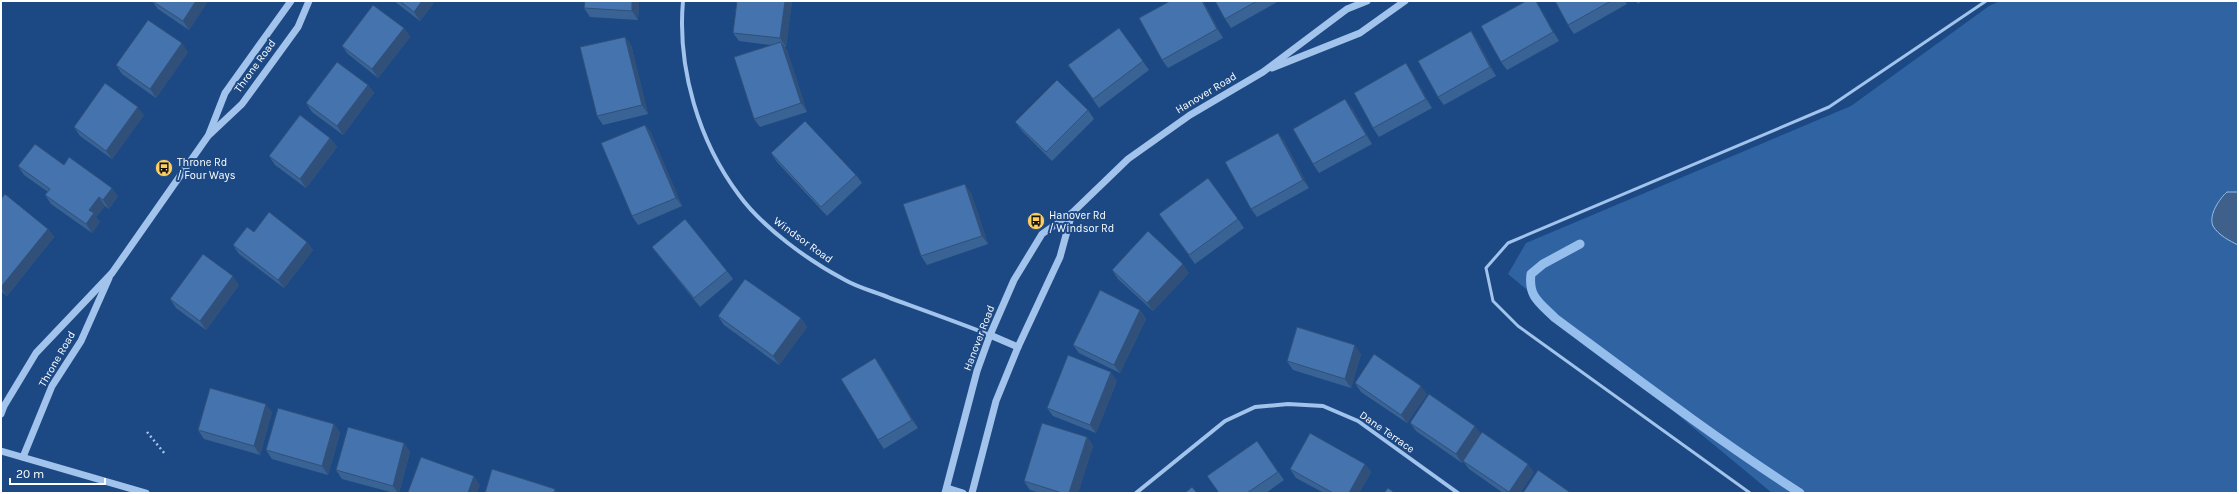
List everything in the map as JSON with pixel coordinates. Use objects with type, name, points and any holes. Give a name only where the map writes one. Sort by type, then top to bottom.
[{"type":"street","name":"Throne Road","points":[[208,136],[225,93],[291,1]]},
{"type":"street","name":"Throne Road","points":[[1,414],[4,406],[36,353],[112,273],[208,136],[242,104],[298,27],[309,1]]},
{"type":"street","name":"Windsor Road","points":[[683,1],[685,58],[696,110],[714,155],[739,196],[770,228],[845,281],[990,335]]},
{"type":"street","name":"Hanover Road","points":[[946,491],[977,371],[990,335],[1014,280],[1042,234],[1072,214],[1128,159],[1190,115],[1263,72],[1347,9],[1367,1]]},
{"type":"street","name":"Hanover Road","points":[[1263,72],[1360,33],[1405,1]]},
{"type":"street","name":"Hanover Road","points":[[972,493],[996,402],[1018,347],[1060,257],[1072,214]]},
{"type":"street","name":"Throne Road","points":[[22,457],[52,386],[81,341],[112,273]]},
{"type":"street","points":[[990,335],[1018,347]]},
{"type":"street","name":"Dane Terrace","points":[[1136,493],[1224,420],[1255,407],[1288,404],[1323,406],[1358,421],[1458,493]]},
{"type":"street","points":[[1,451],[146,493]]},
{"type":"street","points":[[946,491],[963,493]]},
{"type":"lane","points":[[1750,493],[1518,326],[1493,301],[1486,268],[1508,244],[1829,107],[1986,1]]},
{"type":"path","points":[[147,432],[165,454]]},
{"type":"shaded area","points":[[2000,1],[2238,1],[2238,493],[1772,493],[1508,274],[1526,243],[1851,106],[1989,6]]},
{"type":"shaded area","points":[[2227,192],[2238,192],[2238,245],[2218,232],[2213,226],[2212,222],[2213,212],[2221,198]]},
{"type":"building","points":[[152,1],[196,1],[183,21]]},
{"type":"building","points":[[400,1],[422,1],[414,12]]},
{"type":"building","points":[[585,1],[632,1],[632,11],[584,8]]},
{"type":"building","points":[[737,1],[785,1],[780,38],[733,33]]},
{"type":"building","points":[[1170,1],[1202,1],[1217,29],[1162,60],[1139,18]]},
{"type":"building","points":[[1215,1],[1257,1],[1225,19]]},
{"type":"building","points":[[1526,1],[1536,1],[1553,32],[1501,62],[1481,26]]},
{"type":"building","points":[[1555,1],[1611,1],[1568,25]]},
{"type":"building","points":[[373,5],[404,28],[372,69],[342,46]]},
{"type":"building","points":[[148,20],[182,43],[150,89],[116,65]]},
{"type":"building","points":[[1119,28],[1143,61],[1093,99],[1068,65]]},
{"type":"building","points":[[1471,31],[1490,67],[1438,97],[1418,61]]},
{"type":"building","points":[[625,37],[642,105],[597,116],[580,47]]},
{"type":"building","points":[[781,42],[801,103],[754,119],[734,57]]},
{"type":"building","points":[[337,62],[368,85],[337,126],[306,103]]},
{"type":"building","points":[[1406,63],[1426,99],[1373,128],[1354,93]]},
{"type":"building","points":[[1057,80],[1088,110],[1046,152],[1015,122]]},
{"type":"building","points":[[105,83],[138,107],[106,151],[74,127]]},
{"type":"building","points":[[1345,99],[1366,135],[1313,164],[1293,129]]},
{"type":"building","points":[[300,115],[330,138],[300,179],[269,156]]},
{"type":"building","points":[[805,121],[856,175],[821,207],[771,153]]},
{"type":"building","points":[[645,125],[676,198],[632,216],[601,143]]},
{"type":"building","points":[[1278,133],[1303,180],[1251,209],[1225,162]]},
{"type":"building","points":[[35,144],[64,165],[69,157],[112,188],[103,200],[99,197],[89,210],[94,213],[86,224],[45,195],[50,189],[18,166]]},
{"type":"building","points":[[1208,178],[1238,219],[1189,255],[1159,214]]},
{"type":"building","points":[[965,184],[982,236],[921,256],[903,204]]},
{"type":"building","points":[[5,194],[48,229],[1,287],[1,199]]},
{"type":"building","points":[[269,212],[307,242],[278,280],[233,245],[247,227],[254,232]]},
{"type":"building","points":[[685,219],[727,271],[694,298],[652,247]]},
{"type":"building","points":[[1148,231],[1183,264],[1147,303],[1112,270]]},
{"type":"building","points":[[203,254],[233,276],[200,321],[170,299]]},
{"type":"building","points":[[745,279],[801,318],[773,356],[718,316]]},
{"type":"building","points":[[1100,290],[1140,310],[1114,365],[1073,345]]},
{"type":"building","points":[[1297,327],[1355,345],[1345,379],[1287,361]]},
{"type":"building","points":[[1374,354],[1421,386],[1401,415],[1355,383]]},
{"type":"building","points":[[1068,355],[1111,372],[1090,425],[1047,408]]},
{"type":"building","points":[[875,358],[912,420],[878,440],[841,379]]},
{"type":"building","points":[[210,388],[266,404],[254,446],[198,430]]},
{"type":"building","points":[[1429,394],[1475,426],[1456,454],[1410,423]]},
{"type":"building","points":[[278,408],[334,424],[322,466],[266,450]]},
{"type":"building","points":[[1042,423],[1087,437],[1069,493],[1062,493],[1024,481]]},
{"type":"building","points":[[348,427],[404,443],[393,486],[336,470]]},
{"type":"building","points":[[1482,432],[1528,464],[1509,492],[1463,461]]},
{"type":"building","points":[[1310,433],[1365,464],[1349,493],[1333,493],[1290,469]]},
{"type":"building","points":[[1257,441],[1278,472],[1247,493],[1219,493],[1207,476]]},
{"type":"building","points":[[421,457],[474,476],[468,493],[408,492]]},
{"type":"building","points":[[492,469],[555,489],[554,493],[485,493]]},
{"type":"building","points":[[1538,470],[1571,493],[1523,493]]},
{"type":"building","points":[[1192,487],[1197,493],[1185,493]]},
{"type":"building","points":[[1388,488],[1395,493],[1384,493]]},
{"type":"waterway","points":[[1580,244],[1543,264],[1531,274],[1531,288],[1540,304],[1555,318],[1676,407],[1737,451],[1800,493]]},
{"type":"place","name":"Throne Rd / Four Ways","points":[[164,168]]},
{"type":"place","name":"Hanover Rd / Windsor Rd","points":[[1036,221]]}]
